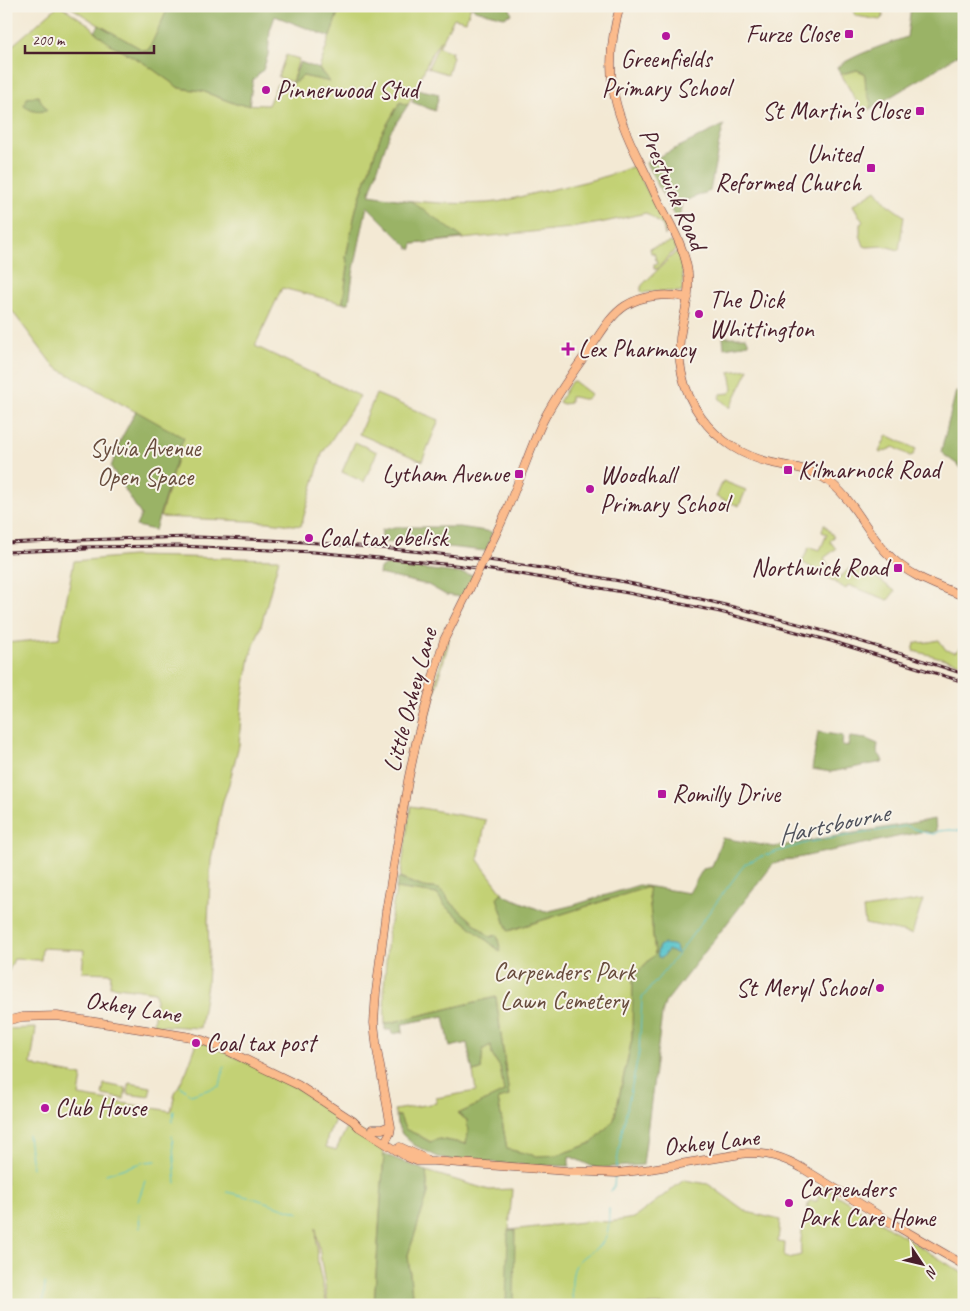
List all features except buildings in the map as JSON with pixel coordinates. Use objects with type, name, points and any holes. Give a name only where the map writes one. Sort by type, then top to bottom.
[{"type":"main road","name":"Prestwick Road","points":[[620,6],[611,57],[611,73],[617,109],[628,139],[681,247],[688,274],[688,298],[679,341],[680,367],[685,386],[695,408],[710,428],[729,445],[753,457],[771,463],[808,470],[825,478],[842,493],[879,545],[898,564],[924,580],[964,596]]},
{"type":"main road","name":"Little Oxhey Lane","points":[[384,1140],[388,1125],[374,1023],[376,992],[386,910],[408,781],[444,640],[514,494],[550,409],[608,322],[625,306],[640,299],[660,296],[688,298]]},
{"type":"main road","name":"Oxhey Lane","points":[[6,1021],[22,1017],[57,1016],[198,1038],[298,1085],[359,1126],[411,1153],[433,1161],[567,1171],[616,1172],[650,1169],[747,1153],[774,1155],[790,1161],[964,1265]]},
{"type":"main road","name":"Oxhey Lane","points":[[354,1121],[362,1122],[384,1140]]},
{"type":"main road","points":[[373,1130],[382,1129],[388,1125]]},
{"type":"green space","points":[[58,6],[61,6],[91,26],[95,32],[110,43],[144,63],[179,88],[202,91],[236,104],[268,105],[277,84],[291,85],[303,76],[329,81],[319,69],[340,6],[471,6],[466,21],[454,18],[439,47],[452,52],[451,55],[453,56],[448,74],[428,68],[441,39],[433,51],[408,105],[400,102],[381,135],[356,209],[346,257],[348,267],[342,303],[282,288],[255,346],[360,396],[322,454],[301,526],[269,522],[160,517],[183,438],[57,368],[6,303],[6,51]]},
{"type":"green space","points":[[69,6],[169,6],[150,49],[143,50]]},
{"type":"green space","points":[[169,6],[340,6],[330,37],[275,16],[270,30],[268,55],[263,70],[253,80],[249,105],[236,104],[202,91],[179,88],[144,63],[110,44],[95,32],[99,25],[143,50],[149,49]]},
{"type":"green space","points":[[471,6],[509,6],[512,14],[504,17],[475,10]]},
{"type":"green space","points":[[855,6],[884,6],[883,17],[880,20],[856,16],[854,14]]},
{"type":"green space","points":[[911,6],[964,6],[964,52],[870,109],[864,73],[857,70],[841,74],[837,67],[862,53],[907,37]]},
{"type":"green space","points":[[286,55],[299,59],[292,82],[278,77]]},
{"type":"green space","points":[[300,62],[319,69],[330,82],[303,76],[291,85]]},
{"type":"green space","points":[[857,70],[864,72],[870,103],[870,109],[863,113],[841,74]]},
{"type":"green space","points":[[417,89],[439,94],[435,111],[412,102]]},
{"type":"green space","points":[[38,96],[47,110],[35,111],[24,106],[27,98]]},
{"type":"green space","points":[[400,102],[408,105],[390,132],[369,195],[411,201],[463,238],[413,244],[411,250],[367,206],[349,303],[342,303],[348,267],[346,257],[356,209],[381,135]]},
{"type":"green space","points":[[724,125],[710,191],[682,202],[678,223],[646,163]]},
{"type":"green space","points":[[634,166],[666,225],[665,236],[663,226],[646,213],[571,228],[413,244],[411,250],[390,228],[369,196],[442,203],[493,202],[585,182]]},
{"type":"green space","points":[[876,190],[887,204],[904,216],[899,250],[884,246],[864,246],[860,235],[860,224],[863,222],[853,205]]},
{"type":"green space","points":[[672,242],[676,249],[657,269],[654,269],[654,265],[657,264],[654,253],[651,253],[650,248]]},
{"type":"green space","points":[[677,251],[683,276],[682,291],[643,293],[641,287],[643,284]]},
{"type":"green space","points":[[723,337],[746,337],[749,344],[724,348]]},
{"type":"green space","points":[[749,369],[730,408],[719,398],[721,394],[730,393],[733,389],[730,372]]},
{"type":"green space","points":[[574,381],[591,394],[589,397],[584,399],[570,397],[570,403],[563,404],[559,402],[571,382]]},
{"type":"green space","points":[[956,391],[964,395],[964,471],[941,452]]},
{"type":"green space","points":[[376,394],[439,420],[422,461],[359,434]]},
{"type":"green space","name":"Sylvia Avenue Open Space","points":[[136,411],[184,438],[155,530],[136,526],[141,515],[111,467],[122,437]]},
{"type":"green space","points":[[887,435],[916,449],[913,455],[910,456],[894,447],[880,453]]},
{"type":"green space","points":[[355,442],[377,452],[364,482],[342,472]]},
{"type":"green space","points":[[723,481],[746,490],[739,506],[716,497]]},
{"type":"green space","points":[[824,524],[834,537],[830,541],[836,549],[824,558],[836,576],[839,578],[850,568],[854,573],[862,568],[867,575],[872,572],[878,579],[895,591],[888,600],[848,585],[846,589],[802,562],[809,547],[820,550],[827,534],[822,532]]},
{"type":"green space","points":[[394,527],[460,527],[492,532],[486,551],[381,542],[382,530]]},
{"type":"green space","points":[[132,556],[279,559],[261,626],[250,657],[242,702],[239,745],[223,801],[211,859],[207,984],[200,1028],[153,1025],[155,992],[110,986],[111,973],[82,972],[84,950],[42,948],[41,960],[14,959],[6,977],[6,643],[59,638],[74,561]]},
{"type":"green space","points":[[388,565],[474,575],[462,597],[446,595],[428,585],[379,574],[380,568]]},
{"type":"green space","points":[[449,638],[448,645],[422,739],[420,738]]},
{"type":"green space","points":[[939,640],[946,650],[955,652],[964,644],[964,664],[913,651],[915,643]]},
{"type":"green space","points":[[818,732],[843,736],[842,745],[848,746],[850,737],[866,739],[878,744],[877,752],[883,762],[831,772],[812,769]]},
{"type":"green space","name":"Carpenders Park Lawn Cemetery","points":[[411,806],[486,820],[478,860],[502,892],[497,898],[508,931],[648,887],[655,954],[633,977],[632,1039],[614,1120],[592,1143],[558,1155],[537,1157],[507,1149],[498,1099],[509,1096],[496,997],[385,1024],[384,988],[388,934],[396,888],[437,894],[446,907],[500,951],[497,935],[490,937],[448,900],[446,895],[439,889],[423,887],[400,878]]},
{"type":"green space","points":[[935,819],[936,831],[931,833],[925,831],[774,863],[665,1003],[643,1165],[596,1168],[569,1156],[569,1166],[453,1160],[438,1157],[414,1145],[402,1134],[397,1124],[396,1116],[400,1116],[405,1129],[430,1142],[439,1139],[466,1144],[468,1133],[467,1120],[458,1114],[504,1092],[500,1067],[492,1055],[491,1045],[483,1049],[481,1070],[473,1072],[467,1043],[450,1047],[444,1016],[402,1024],[403,1032],[392,1034],[391,1030],[385,1030],[385,1024],[496,997],[509,1096],[498,1099],[507,1149],[537,1156],[558,1155],[592,1143],[614,1120],[632,1039],[633,977],[655,954],[648,887],[508,931],[497,898],[502,892],[504,895],[545,912],[639,885],[689,893],[703,869],[712,867],[722,838],[774,847]]},
{"type":"green space","points":[[398,878],[423,887],[439,889],[446,895],[448,900],[490,937],[497,935],[501,952],[446,907],[437,894],[396,888]]},
{"type":"green space","points":[[923,900],[912,934],[865,924],[863,909]]},
{"type":"green space","points":[[36,1028],[31,1064],[82,1076],[79,1096],[171,1111],[175,1093],[187,1070],[198,1040],[287,1081],[337,1115],[327,1138],[326,1147],[336,1150],[349,1123],[382,1145],[384,1154],[374,1305],[328,1305],[316,1228],[318,1265],[327,1305],[6,1305],[6,1029]]},
{"type":"green space","points":[[491,1045],[492,1055],[500,1067],[505,1092],[458,1114],[467,1120],[468,1133],[466,1144],[439,1139],[431,1142],[404,1129],[400,1116],[396,1116],[394,1110],[436,1103],[436,1098],[476,1091],[473,1072],[481,1070],[483,1048]]},
{"type":"green space","points":[[129,1083],[151,1087],[149,1097],[127,1094]]},
{"type":"green space","points":[[104,1084],[126,1088],[124,1099],[102,1095]]},
{"type":"green space","points":[[384,1154],[426,1171],[428,1193],[408,1255],[413,1305],[374,1305]]},
{"type":"green space","points":[[426,1171],[489,1190],[512,1189],[509,1230],[592,1221],[609,1222],[634,1218],[684,1180],[708,1184],[747,1212],[780,1220],[778,1242],[785,1243],[784,1257],[789,1258],[801,1255],[802,1234],[809,1201],[817,1201],[822,1186],[964,1274],[964,1305],[413,1305],[408,1255],[428,1193]]},
{"type":"green space","points":[[508,1230],[515,1230],[514,1305],[506,1305]]},
{"type":"water","points":[[663,944],[676,947],[678,954],[668,950],[662,958],[658,957],[659,946]]},
{"type":"waterway","name":"Hartsbourne","points":[[616,1169],[621,1136],[639,1053],[642,998],[678,954],[745,864],[763,856],[809,842],[907,826],[934,834],[939,831],[964,831]]},
{"type":"waterway","points":[[180,1086],[191,1095],[220,1086],[224,1067]]},
{"type":"waterway","points":[[172,1122],[174,1111]]},
{"type":"waterway","points":[[28,1135],[32,1168]]},
{"type":"waterway","points":[[172,1136],[176,1183]]},
{"type":"waterway","points":[[106,1174],[145,1162],[156,1161]]},
{"type":"waterway","name":"Hartsbourne","points":[[611,1191],[614,1186],[615,1175]]},
{"type":"waterway","points":[[138,1201],[145,1181]]},
{"type":"waterway","points":[[227,1192],[299,1213]]},
{"type":"waterway","name":"Hartsbourne","points":[[573,1305],[572,1285],[574,1269],[581,1259],[597,1248],[606,1237],[609,1208]]},
{"type":"waterway","points":[[139,1215],[140,1228]]},
{"type":"waterway","points":[[43,1305],[45,1283]]},
{"type":"railway","points":[[6,543],[197,537],[385,548],[525,565],[615,580],[714,602],[839,635],[964,674]]},
{"type":"railway","points":[[79,547],[179,546],[314,552],[455,565],[520,574],[720,612],[831,641],[964,682]]},
{"type":"railway","points":[[6,552],[86,549]]},
{"type":"place","name":"Furze Close","points":[[849,34]]},
{"type":"place","name":"Greenfields Primary School","points":[[666,36]]},
{"type":"place","name":"Pinnerwood Stud","points":[[266,90]]},
{"type":"place","name":"St Martin's Close","points":[[920,111]]},
{"type":"place","name":"United Reformed Church","points":[[871,168]]},
{"type":"place","name":"The Dick Whittington","points":[[699,314]]},
{"type":"place","name":"Lex Pharmacy","points":[[568,349]]},
{"type":"place","name":"Kilmarnock Road","points":[[788,470]]},
{"type":"place","name":"Lytham Avenue","points":[[519,474]]},
{"type":"place","name":"Woodhall Primary School","points":[[590,489]]},
{"type":"place","name":"Coal tax obelisk","points":[[309,538]]},
{"type":"place","name":"Northwick Road","points":[[898,568]]},
{"type":"place","name":"Romilly Drive","points":[[662,794]]},
{"type":"place","name":"St Meryl School","points":[[880,988]]},
{"type":"place","name":"Coal tax post","points":[[196,1043]]},
{"type":"place","name":"Club House","points":[[45,1108]]},
{"type":"place","name":"Carpenders Park Care Home","points":[[789,1203]]}]
